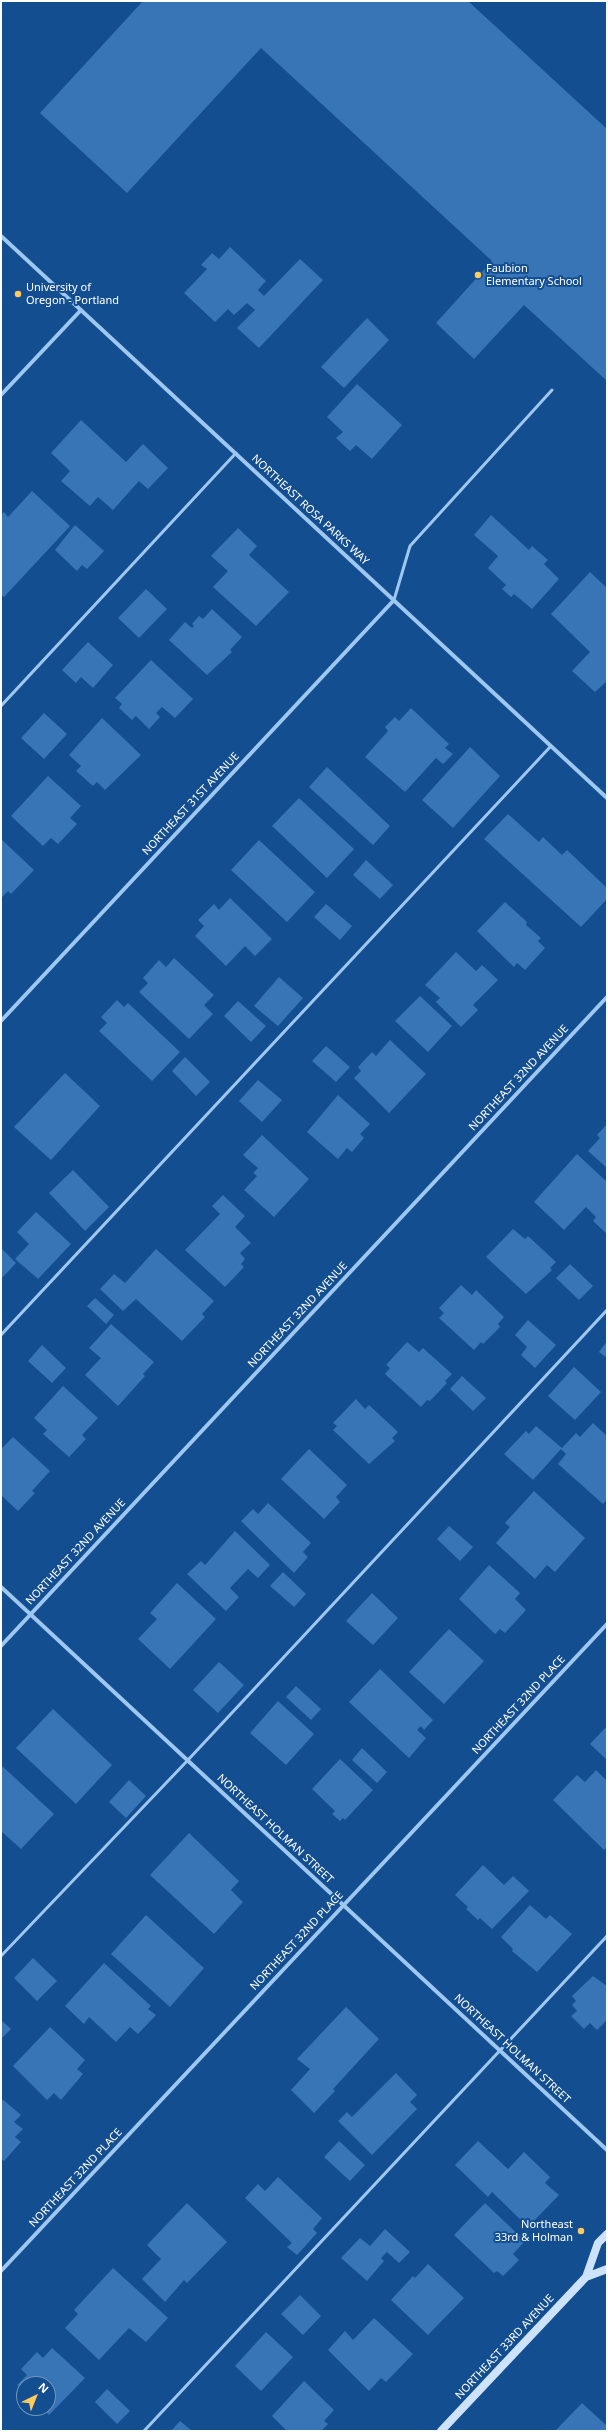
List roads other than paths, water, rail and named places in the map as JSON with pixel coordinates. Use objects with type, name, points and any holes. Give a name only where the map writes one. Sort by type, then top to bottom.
[{"type":"main road","name":"NORTHEAST 33RD AVENUE","points":[[441,2431],[586,2277],[598,2243],[607,2234]]},
{"type":"main road","name":"NORTHEAST 33RD AVENUE","points":[[586,2277],[607,2269]]},
{"type":"street","name":"NORTHEAST ROSA PARKS WAY","points":[[1,236],[607,798]]},
{"type":"street","points":[[1,395],[81,310]]},
{"type":"street","name":"NORTHEAST 31ST AVENUE","points":[[1,1021],[394,600]]},
{"type":"street","name":"NORTHEAST 32ND AVENUE","points":[[1,1646],[607,997]]},
{"type":"street","name":"NORTHEAST HOLMAN STREET","points":[[1,1587],[607,2150]]},
{"type":"street","name":"NORTHEAST 32ND PLACE","points":[[1,2271],[343,1904],[607,1624]]},
{"type":"lane","points":[[394,600],[410,546],[552,390]]},
{"type":"lane","points":[[1,706],[236,453]]},
{"type":"lane","points":[[1,1335],[551,746]]},
{"type":"lane","points":[[1,1956],[188,1760],[607,1310]]},
{"type":"lane","points":[[144,2431],[607,1936]]},
{"type":"place","name":"Faubion Elementary School","points":[[478,275]]},
{"type":"place","name":"University of Oregon - Portland","points":[[18,294]]},
{"type":"place","name":"Northeast 33rd & Holman","points":[[581,2231]]}]
